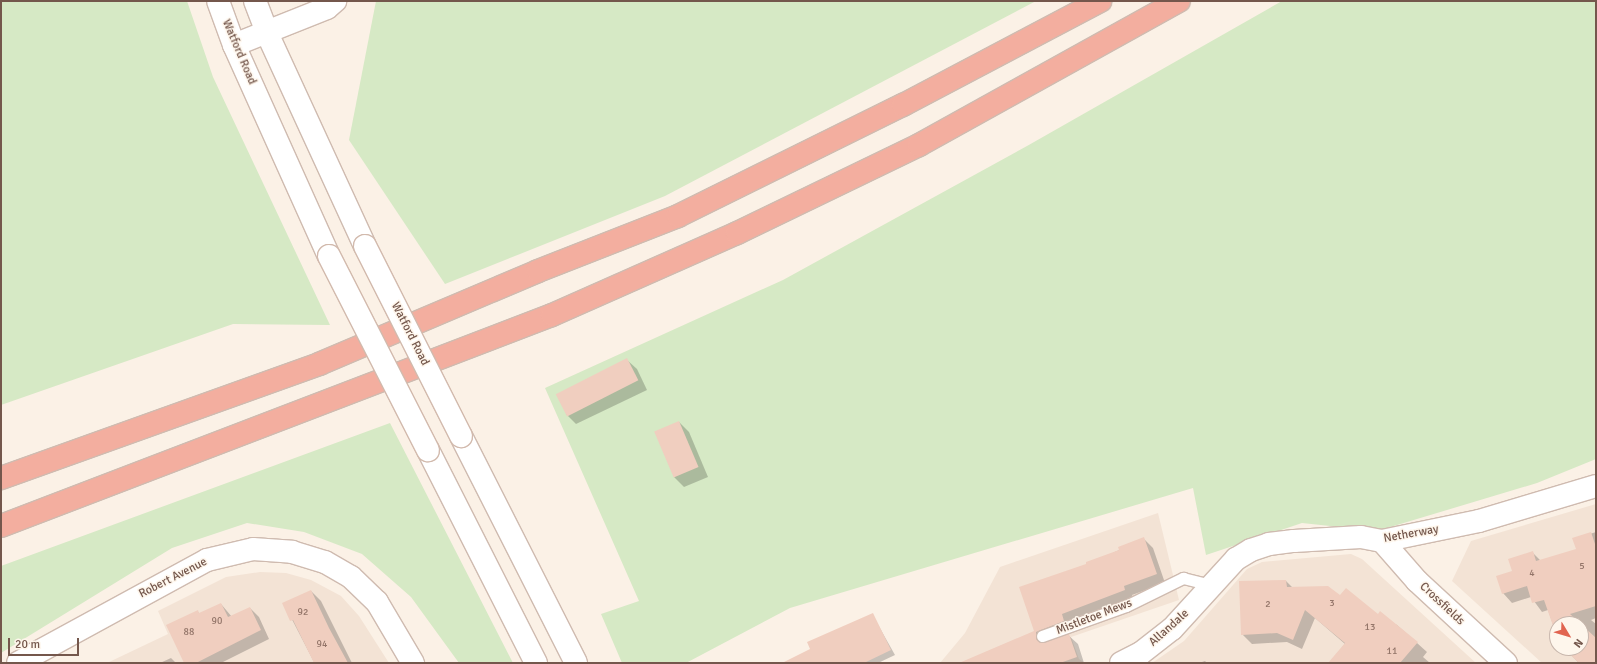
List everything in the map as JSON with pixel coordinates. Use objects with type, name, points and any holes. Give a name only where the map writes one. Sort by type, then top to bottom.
[{"type":"highway","points":[[1,478],[319,364],[538,271],[678,216],[903,105],[1100,1]]},
{"type":"highway","points":[[1,526],[545,318],[730,236],[919,144],[1178,1]]},
{"type":"main road","name":"Watford Road","points":[[218,1],[234,45],[330,256],[536,663]]},
{"type":"main road","name":"Watford Road","points":[[255,1],[267,33],[365,246],[576,663]]},
{"type":"main road","points":[[234,45],[327,8],[335,1]]},
{"type":"main road","name":"Netherway","points":[[1211,585],[1236,559],[1269,544],[1361,537],[1382,541],[1479,521],[1596,486]]},
{"type":"main road","name":"Crossfields","points":[[1382,541],[1417,582],[1506,663]]},
{"type":"main road","name":"Robert Avenue","points":[[18,663],[207,560],[253,549],[292,552],[326,562],[351,577],[377,602],[413,663]]},
{"type":"main road","name":"Allandale","points":[[1121,663],[1140,653],[1172,629],[1211,585]]},
{"type":"lane","name":"Mistletoe Mews","points":[[1042,636],[1126,606],[1183,578],[1211,585]]},
{"type":"shaded area","points":[[1596,504],[1596,663],[1542,663],[1452,581],[1471,541]]},
{"type":"shaded area","points":[[1158,513],[1179,600],[1071,637],[1079,659],[1085,663],[940,663],[965,633],[1000,567]]},
{"type":"shaded area","points":[[1351,554],[1362,559],[1476,663],[1152,663],[1184,641],[1247,569],[1262,562]]},
{"type":"shaded area","points":[[260,572],[286,573],[311,580],[341,596],[359,616],[389,663],[107,663],[168,634],[158,611],[226,577]]},
{"type":"green space","points":[[1,1],[187,1],[213,77],[330,325],[233,324],[1,405]]},
{"type":"green space","points":[[376,1],[1036,1],[665,196],[445,284],[349,140]]},
{"type":"green space","points":[[1282,1],[1596,1],[1596,459],[1537,483],[1377,531],[1302,523],[1206,555],[1193,488],[790,608],[686,663],[622,663],[601,614],[639,601],[545,388],[783,280],[1027,146]]},
{"type":"green space","points":[[390,423],[513,663],[459,663],[411,597],[362,554],[304,532],[247,523],[172,548],[1,653],[1,566]]},
{"type":"building","points":[[627,358],[638,380],[567,417],[556,394]]},
{"type":"building","points":[[679,421],[699,467],[674,478],[654,432]]},
{"type":"building","points":[[1591,532],[1596,547],[1596,606],[1570,614],[1572,616],[1550,616],[1544,600],[1532,603],[1527,586],[1502,594],[1496,576],[1512,571],[1508,559],[1533,551],[1536,561],[1576,549],[1572,538]]},
{"type":"building","points":[[1144,537],[1157,574],[1124,586],[1125,590],[1062,614],[1064,621],[1036,632],[1036,639],[1041,643],[1069,634],[1077,657],[1060,663],[959,663],[1034,631],[1019,587],[1086,564],[1086,562],[1119,550],[1118,547]]},
{"type":"building","points":[[1286,580],[1287,587],[1328,586],[1340,595],[1346,588],[1378,614],[1380,611],[1418,642],[1400,663],[1328,663],[1345,643],[1305,610],[1293,640],[1277,633],[1241,635],[1239,581]]},
{"type":"building","points":[[311,590],[348,663],[314,663],[293,620],[290,621],[282,603]]},
{"type":"building","points":[[221,603],[228,617],[250,607],[261,630],[196,663],[184,663],[166,625],[198,610],[199,613]]},
{"type":"building","points":[[873,613],[891,650],[864,663],[782,663],[810,649],[807,642]]},
{"type":"building","points":[[1589,631],[1596,638],[1596,663],[1579,663],[1572,656],[1589,656]]}]
